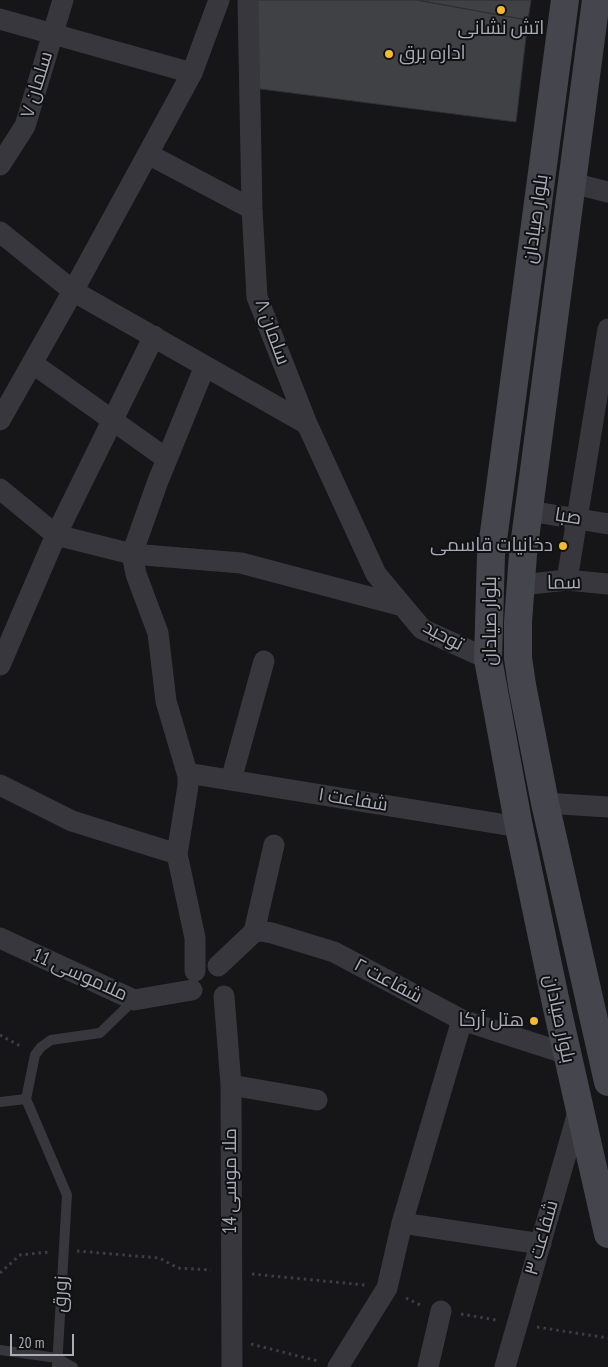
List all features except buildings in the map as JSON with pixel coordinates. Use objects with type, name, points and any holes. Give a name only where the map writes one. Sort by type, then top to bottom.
[{"type":"main road","name":"بلوار صیادان","points":[[565,0],[492,555],[488,659],[519,827],[567,1054],[608,1234]]},
{"type":"main road","name":"بلوار صیادان","points":[[596,0],[529,510],[518,622],[518,658],[544,803],[608,1082]]},
{"type":"street","name":"سلمان ۷","points":[[0,165],[25,126],[63,0]]},
{"type":"street","points":[[0,420],[192,73],[219,0]]},
{"type":"street","name":"سلمان ۸","points":[[248,0],[252,209],[257,297],[307,424],[376,574],[403,606]]},
{"type":"street","points":[[0,19],[192,73]]},
{"type":"street","points":[[148,154],[252,209]]},
{"type":"street","points":[[572,183],[608,192]]},
{"type":"street","points":[[0,232],[73,291],[307,424]]},
{"type":"street","points":[[567,580],[608,330]]},
{"type":"street","points":[[0,665],[56,535],[154,336]]},
{"type":"street","points":[[32,363],[167,460]]},
{"type":"street","points":[[193,980],[202,966],[210,964],[218,966],[225,972],[228,979],[228,988],[224,996],[209,1002],[200,1000],[194,995],[193,980],[194,938],[178,854],[188,786],[187,773],[166,701],[158,633],[136,574],[132,554],[205,366]]},
{"type":"street","points":[[0,489],[56,535],[132,554],[241,563],[403,606]]},
{"type":"street","name":"صبا","points":[[529,510],[608,524]]},
{"type":"street","name":"سما","points":[[521,585],[567,580],[608,584]]},
{"type":"street","name":"توحید","points":[[403,606],[422,630],[488,659]]},
{"type":"street","points":[[231,780],[264,661]]},
{"type":"street","name":"شفاعت ۱","points":[[187,773],[519,827]]},
{"type":"street","points":[[0,785],[72,821],[178,854]]},
{"type":"street","points":[[544,803],[608,807]]},
{"type":"street","points":[[218,966],[254,932],[274,845]]},
{"type":"street","name":"شفاعت ۲","points":[[254,932],[260,930],[272,933],[334,952],[462,1020],[567,1054]]},
{"type":"street","name":"ملاموسی 11","points":[[0,938],[134,1000],[193,980]]},
{"type":"street","name":"ملا موسی 14","points":[[224,996],[231,1085],[232,1367]]},
{"type":"street","points":[[338,1367],[388,1288],[402,1223],[462,1020]]},
{"type":"street","points":[[231,1085],[317,1100]]},
{"type":"street","name":"شفاعت ۳","points":[[505,1367],[579,1108]]},
{"type":"street","points":[[402,1223],[540,1244]]},
{"type":"street","points":[[428,1367],[441,1311]]},
{"type":"lane","points":[[0,1102],[26,1099],[35,1055],[41,1047],[51,1040],[100,1033],[134,1000]]},
{"type":"lane","name":"زورق","points":[[26,1099],[67,1195],[57,1363]]},
{"type":"lane","points":[[0,1350],[73,1367]]},
{"type":"path","points":[[0,1036],[35,1055]]},
{"type":"path","points":[[0,1273],[20,1255],[63,1250],[159,1258],[178,1268],[231,1271],[388,1288]]},
{"type":"path","points":[[232,1338],[338,1367]]},
{"type":"place","name":"اتش نشانى","points":[[501,10]]},
{"type":"place","name":"اداره برق","points":[[389,54]]},
{"type":"place","name":"دخانیات قاسمی","points":[[563,546]]},
{"type":"place","name":"هتل آرکا","points":[[534,1021]]}]
